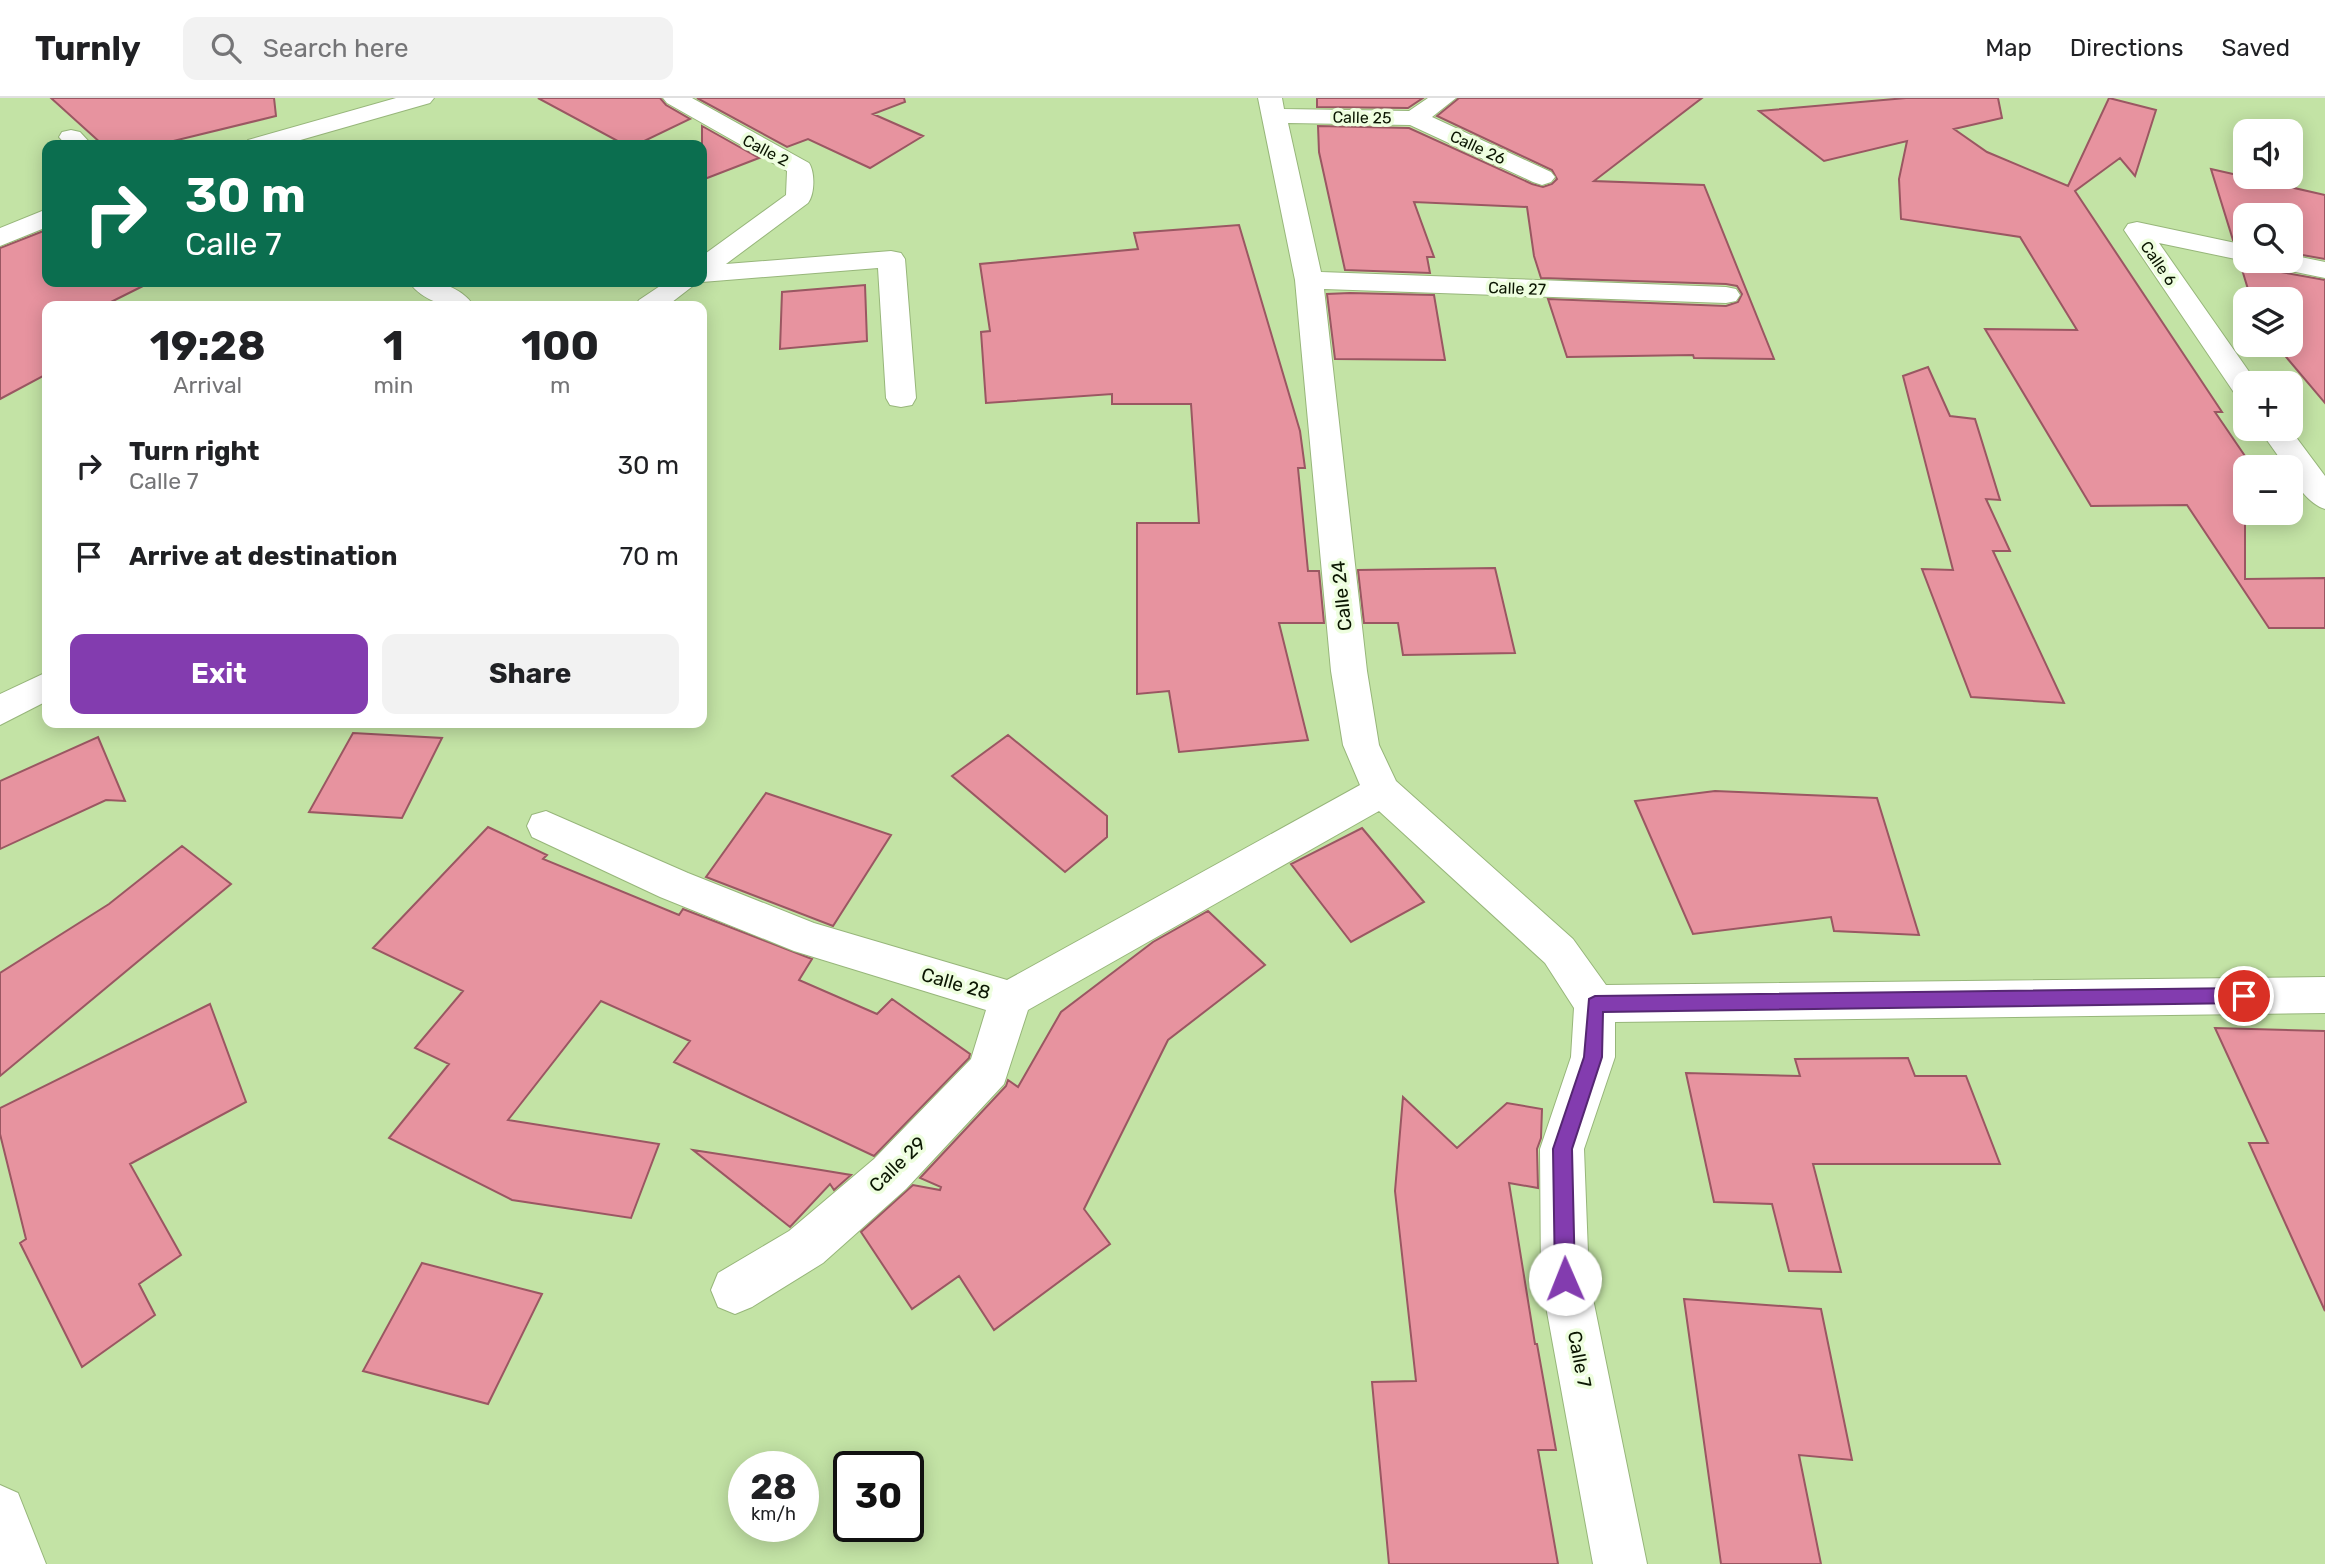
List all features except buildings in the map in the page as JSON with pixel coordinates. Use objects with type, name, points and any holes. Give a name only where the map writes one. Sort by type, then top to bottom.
[{"type":"street","points":[[269,140],[351,107],[422,98]]},
{"type":"street","name":"Calle 2","points":[[675,98],[800,168],[799,198],[707,267]]},
{"type":"street","name":"Calle 25","points":[[1272,107],[1414,118],[1444,98]]},
{"type":"street","name":"Calle 24","points":[[1272,107],[1309,280],[1349,671],[1361,745],[1382,791],[1559,951],[1595,1004]]},
{"type":"street","name":"Calle 26","points":[[1414,118],[1542,177]]},
{"type":"street","points":[[0,238],[42,219]]},
{"type":"street","name":"Calle 6","points":[[2233,250],[2137,230],[2234,371]]},
{"type":"street","points":[[707,271],[891,259],[901,398]]},
{"type":"street","points":[[2303,266],[2325,270]]},
{"type":"street","name":"Calle 27","points":[[1309,280],[1726,295]]},
{"type":"street","points":[[431,287],[452,301]]},
{"type":"street","points":[[656,301],[677,287]]},
{"type":"street","points":[[2283,441],[2325,498]]},
{"type":"street","points":[[0,711],[42,688]]},
{"type":"street","name":"Calle 28","points":[[546,826],[674,885],[807,939],[1010,999],[1382,791]]},
{"type":"street","points":[[1595,1004],[2325,995]]},
{"type":"street","name":"Calle 29","points":[[735,1290],[806,1247],[891,1174],[989,1070],[1010,999]]},
{"type":"street","name":"Calle 7","points":[[1595,1004],[1593,1057],[1562,1149],[1565,1279],[1620,1564]]},
{"type":"street","points":[[0,1511],[19,1564]]},
{"type":"route","points":[[1565,1279],[1562,1149],[1593,1057],[1595,1004],[2244,996]]}]
